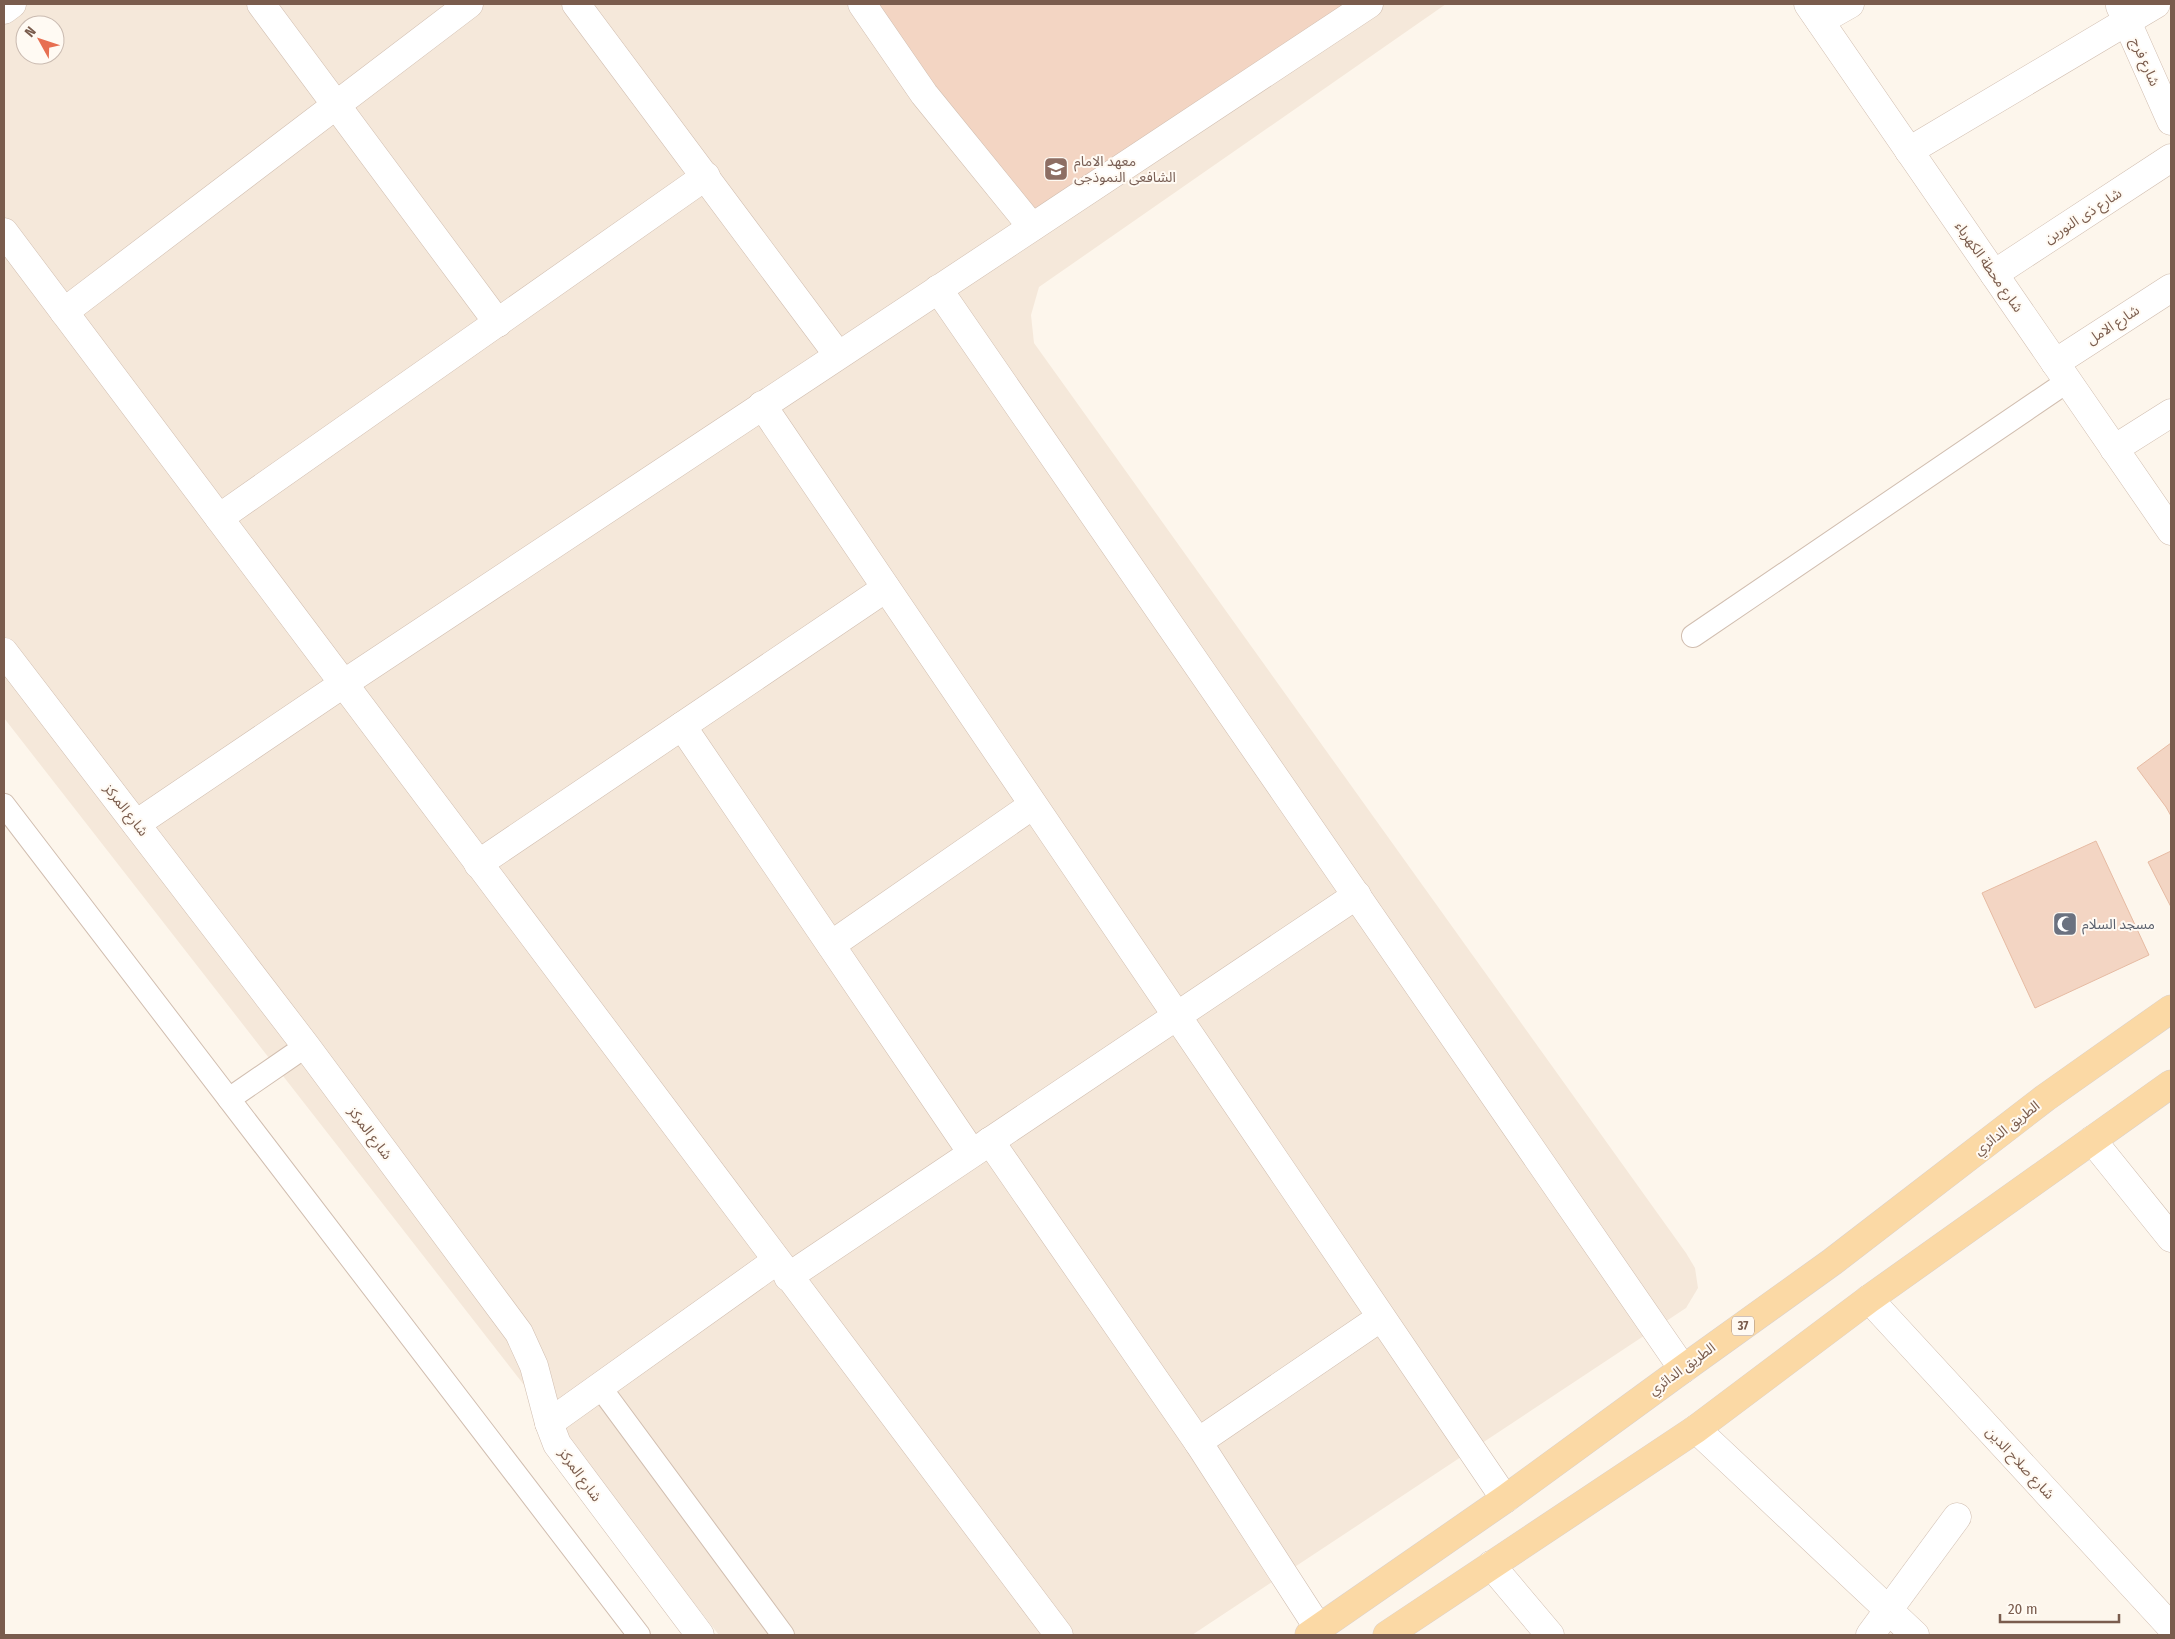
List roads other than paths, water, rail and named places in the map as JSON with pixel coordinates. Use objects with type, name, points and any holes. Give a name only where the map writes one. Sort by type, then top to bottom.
[{"type":"main road","name":"الطريق الدائري","points":[[1314,1632],[1505,1499],[1832,1262],[2045,1098],[2171,1009]]},
{"type":"main road","points":[[1387,1635],[1696,1429],[1870,1299],[2171,1084]]},
{"type":"street","points":[[4,10],[12,4]]},
{"type":"street","points":[[260,4],[498,323]]},
{"type":"street","points":[[64,312],[469,4]]},
{"type":"street","points":[[576,4],[838,355]]},
{"type":"street","points":[[862,4],[924,94],[1032,227]]},
{"type":"street","points":[[136,824],[762,405],[1369,4]]},
{"type":"street","points":[[1814,12],[1850,4]]},
{"type":"street","points":[[1909,151],[2123,12],[2156,4]]},
{"type":"street","name":"شارع محطة الكهرباء","points":[[1814,12],[2171,531]]},
{"type":"street","name":"شارع فرج","points":[[2123,12],[2171,121]]},
{"type":"street","name":"شارع ذى النورين","points":[[1994,274],[2171,158]]},
{"type":"street","points":[[219,518],[706,176]]},
{"type":"street","points":[[4,232],[1059,1635]]},
{"type":"street","name":"شارع الامل","points":[[2062,372],[2171,288]]},
{"type":"street","points":[[938,289],[1683,1369]]},
{"type":"street","points":[[762,405],[1380,1318],[1505,1499]]},
{"type":"street","points":[[2114,449],[2171,412]]},
{"type":"street","points":[[478,864],[886,588]]},
{"type":"street","name":"شارع المركز","points":[[4,652],[306,1046],[519,1333],[534,1366],[549,1423],[557,1444],[700,1635]]},
{"type":"street","points":[[682,726],[831,945],[1198,1442],[1314,1632]]},
{"type":"street","points":[[831,945],[1034,805]]},
{"type":"street","points":[[549,1423],[600,1387],[782,1269],[981,1147],[1357,895]]},
{"type":"street","points":[[2092,1140],[2171,1238]]},
{"type":"street","name":"شارع صلاح الدين","points":[[1870,1299],[2169,1618]]},
{"type":"street","points":[[1198,1442],[1380,1318]]},
{"type":"street","points":[[1696,1429],[1914,1635]]},
{"type":"street","points":[[1870,1635],[1957,1517]]},
{"type":"street","points":[[1490,1565],[1550,1635]]},
{"type":"lane","points":[[1693,636],[2062,372]]},
{"type":"lane","points":[[4,805],[639,1635]]},
{"type":"lane","points":[[229,1099],[306,1046]]},
{"type":"lane","points":[[600,1387],[783,1635]]},
{"type":"place","name":"معهد الامام الشافعى النموذجى","points":[[1056,169]]},
{"type":"place","name":"مسجد السلام","points":[[2065,924]]}]
